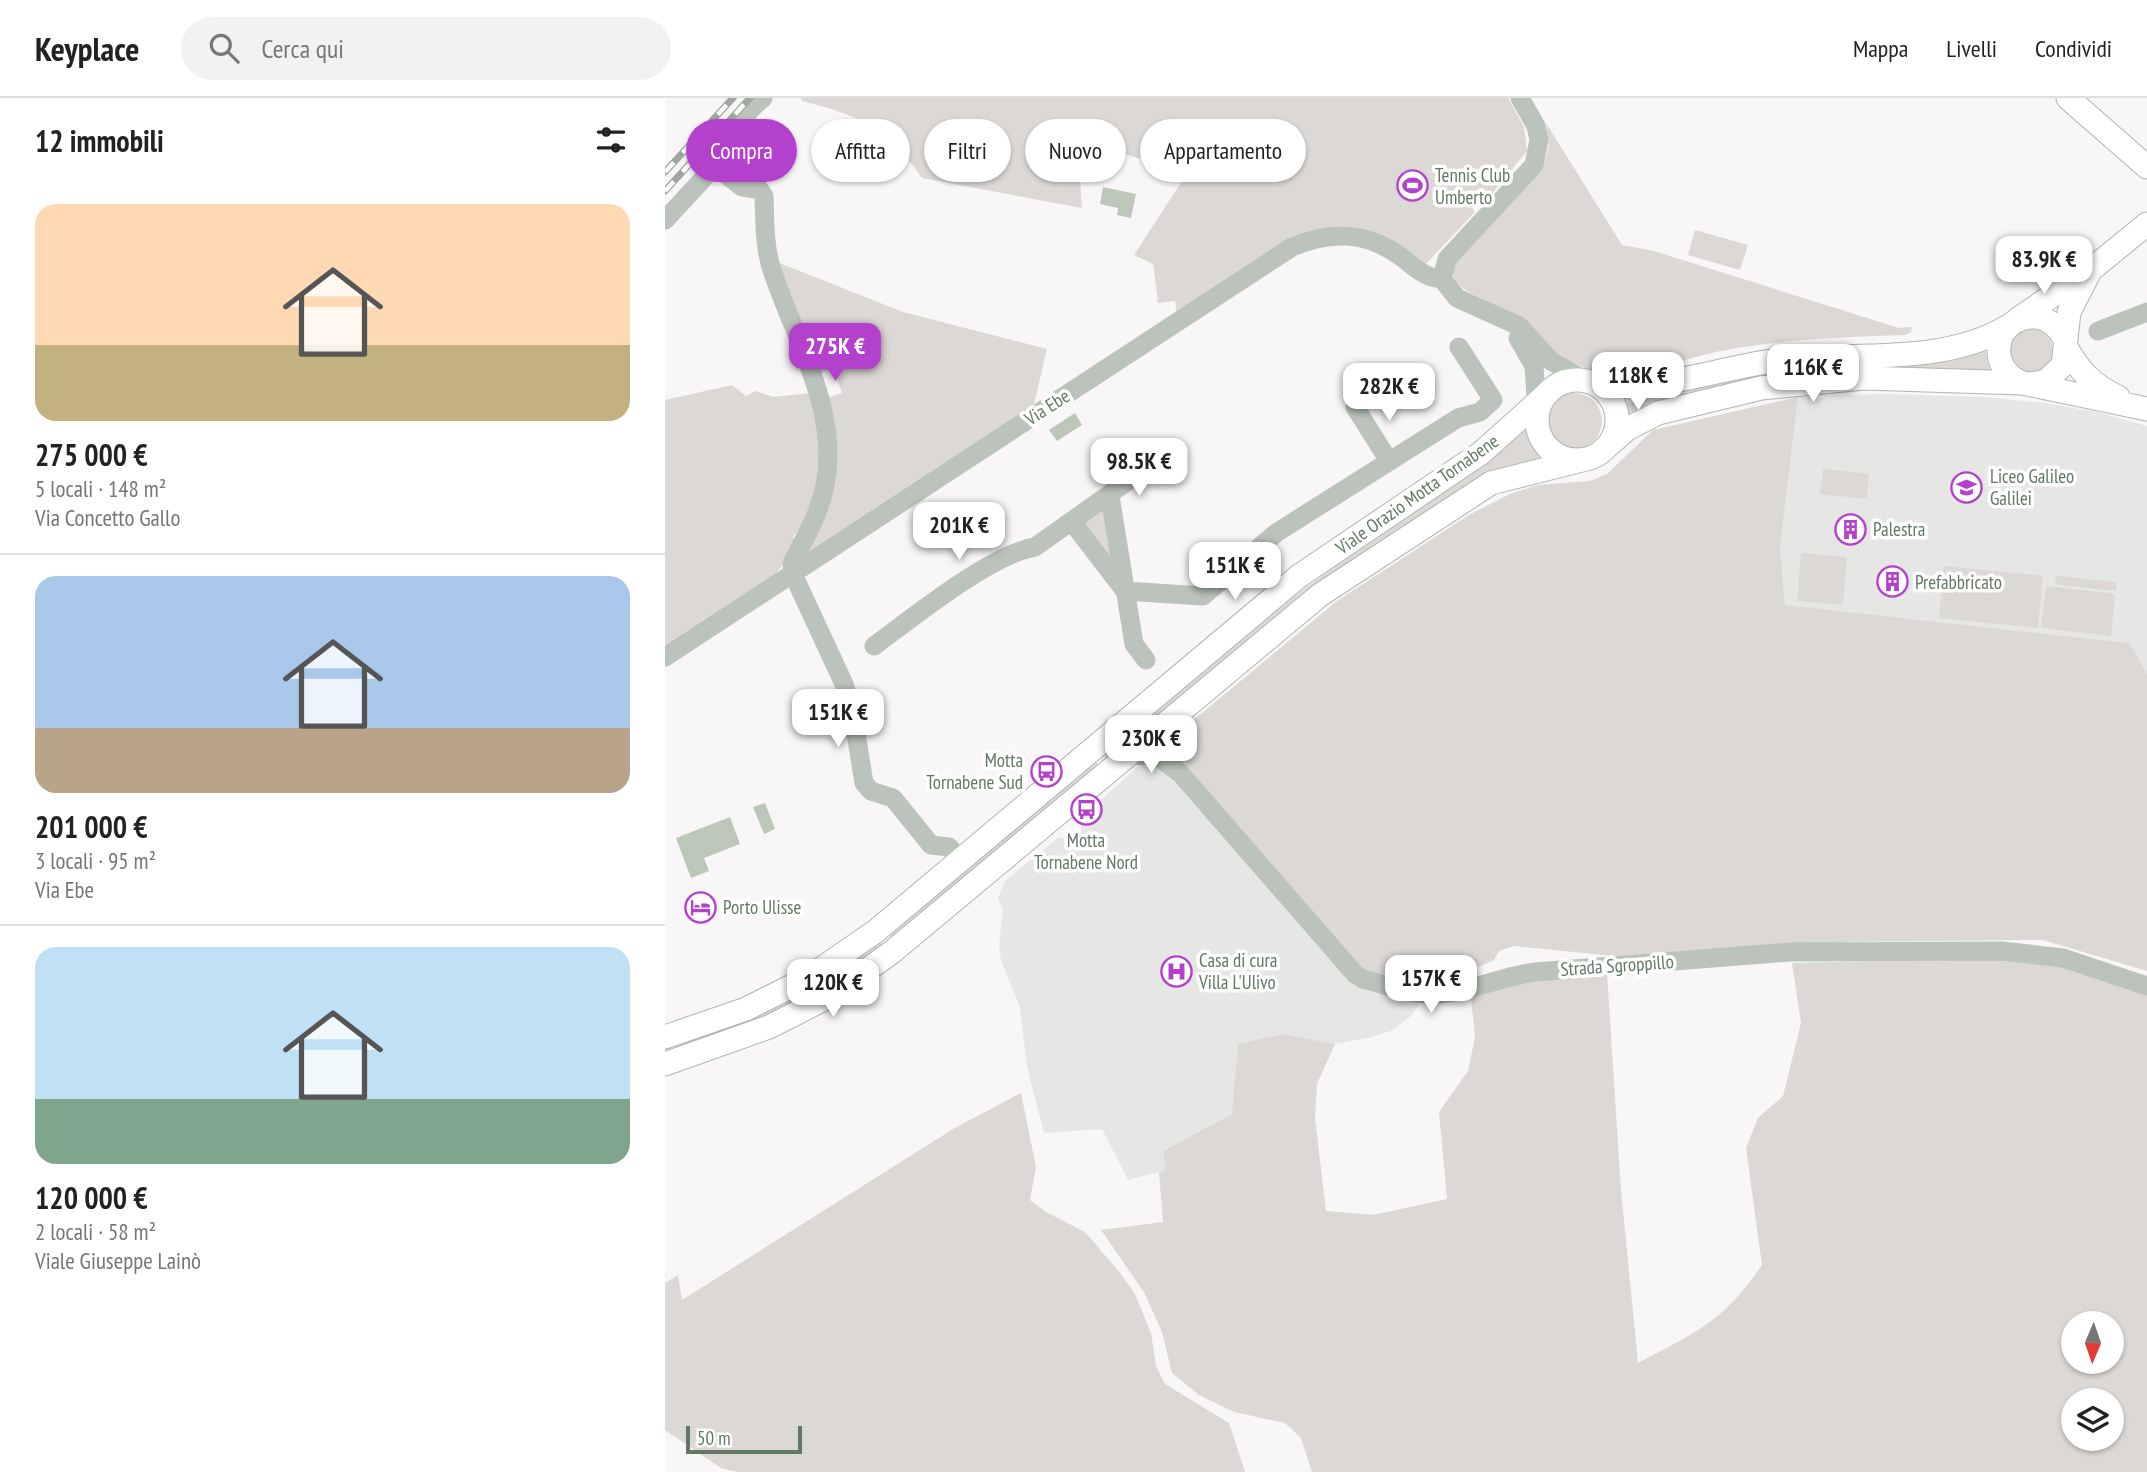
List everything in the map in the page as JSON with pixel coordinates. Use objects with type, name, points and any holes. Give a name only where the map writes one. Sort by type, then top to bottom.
[{"type":"main road","points":[[2068,98],[2147,167]]},
{"type":"main road","points":[[2093,268],[2074,298],[2066,325],[2063,365],[2045,382],[1864,378],[1761,388],[1658,413],[1627,429],[1595,454],[1576,460],[1556,454],[1541,438],[1541,404],[1567,382],[1632,387],[1771,361],[1952,348],[1978,342],[2013,323],[2093,268],[2147,224]]},
{"type":"main road","points":[[2037,317],[2046,319],[2061,332],[2075,363],[2092,383],[2142,408],[2050,391],[2025,383],[2007,374],[1999,359],[1999,342],[2013,323],[2037,317]]},
{"type":"main road","points":[[1590,383],[1604,391],[1615,410],[1615,431],[1595,454]]},
{"type":"main road","name":"Viale Orazio Motta Tornabene","points":[[665,1037],[746,1009],[808,978],[876,931],[1299,576],[1481,453],[1541,404]]},
{"type":"main road","name":"Viale Orazio Motta Tornabene","points":[[665,1063],[741,1038],[832,995],[892,952],[1320,595],[1454,506],[1510,476],[1595,454]]},
{"type":"street","points":[[744,119],[763,98]]},
{"type":"street","points":[[1520,98],[1536,126],[1539,139],[1534,165],[1447,259],[1442,279],[1457,298],[1529,333],[1551,361],[1590,383]]},
{"type":"street","points":[[665,220],[700,182]]},
{"type":"street","points":[[736,182],[742,187],[759,190],[764,195],[766,241],[772,268],[805,354],[829,439],[824,491],[792,563],[793,574],[844,684],[853,715],[863,783],[871,791],[893,798],[930,845],[949,847],[961,861]]},
{"type":"street","name":"Via Ebe","points":[[665,657],[1292,247],[1321,237],[1355,235],[1385,246],[1428,278],[1442,279]]},
{"type":"street","points":[[2098,331],[2147,312]]},
{"type":"street","points":[[1504,321],[1528,352],[1534,366],[1541,404]]},
{"type":"street","points":[[1072,522],[1125,591],[1203,596],[1276,533],[1458,418],[1481,412],[1493,400],[1459,347]]},
{"type":"street","points":[[1355,407],[1389,461]]},
{"type":"street","points":[[874,646],[955,588],[1019,550],[1035,547],[1145,469]]},
{"type":"street","points":[[1110,496],[1134,644],[1146,660]]},
{"type":"street","points":[[1179,713],[1166,738],[1169,753],[1180,773]]},
{"type":"street","points":[[1128,755],[1157,756],[1180,773]]},
{"type":"street","name":"Strada Sgroppillo","points":[[1180,773],[1355,974],[1363,979],[1419,993],[1441,994],[1498,978],[1535,972],[1790,953],[1885,950],[2040,954],[2147,985]]},
{"type":"shaded area","points":[[801,98],[1508,98],[1524,127],[1527,151],[1490,196],[1479,190],[1468,202],[1475,212],[1425,265],[1358,229],[1339,227],[1291,242],[1177,314],[1175,301],[1158,303],[1153,264],[1134,255],[1181,182],[1306,182],[1306,119],[1140,119],[1140,159],[1126,155],[1126,119],[1025,119],[1025,182],[1080,182],[1082,208],[943,182],[1011,182],[1011,119],[924,119],[924,178],[910,162],[910,119],[858,119],[802,101]]},
{"type":"shaded area","points":[[1546,123],[1622,245],[1654,251],[1899,328],[1912,327],[1911,332],[1906,335],[1813,339],[1744,347],[1628,373],[1601,373],[1570,361],[1503,312],[1463,289],[1453,273],[1453,266],[1544,164],[1549,145]]},
{"type":"shaded area","points":[[1103,187],[1136,194],[1131,218],[1117,215],[1118,208],[1100,204]]},
{"type":"shaded area","points":[[1695,230],[1748,245],[1740,270],[1688,255]]},
{"type":"shaded area","points":[[777,262],[903,312],[1047,349],[1033,408],[803,559],[815,534],[827,398],[842,393],[833,368],[818,374],[813,361],[816,352],[808,346]]},
{"type":"shaded area","points":[[2031,329],[2040,330],[2047,335],[2052,342],[2052,360],[2047,367],[2040,372],[2031,373],[2022,372],[2015,367],[2010,360],[2009,351],[2010,342],[2015,335],[2022,330]]},
{"type":"shaded area","points":[[1985,350],[1990,371],[1763,377],[1652,402],[1625,416],[1620,405],[1712,381],[1764,373]]},
{"type":"shaded area","points":[[732,385],[746,396],[756,391],[773,397],[810,393],[824,455],[807,523],[793,536],[798,546],[772,578],[665,649],[665,400]]},
{"type":"shaded area","points":[[1574,393],[1585,395],[1594,401],[1600,410],[1600,432],[1594,441],[1585,447],[1574,449],[1563,447],[1554,441],[1548,432],[1546,421],[1548,410],[1554,401],[1563,395]]},
{"type":"shaded area","name":"Liceo Galileo Galilei","points":[[1824,395],[1984,397],[2044,403],[2097,412],[2147,426],[2147,674],[2130,643],[1785,605],[1780,548],[1798,397],[1815,397],[1818,400]]},
{"type":"shaded area","points":[[1798,397],[1780,548],[1785,605],[2130,643],[2147,674],[2147,971],[2043,940],[2015,940],[1843,942],[1623,957],[1514,946],[1499,951],[1494,960],[1438,985],[1422,986],[1366,974],[1184,769],[1177,757],[1173,737],[1337,601],[1469,515],[1510,494],[1538,485],[1590,481],[1607,474],[1653,430]]},
{"type":"shaded area","points":[[1075,413],[1082,425],[1057,441],[1049,430]]},
{"type":"shaded area","points":[[1526,428],[1533,447],[1541,458],[1515,465],[1109,761],[1103,754],[1305,588],[1489,458]]},
{"type":"shaded area","points":[[1823,469],[1869,474],[1867,499],[1820,494]]},
{"type":"shaded area","points":[[1104,511],[1114,569],[1084,523]]},
{"type":"shaded area","points":[[955,512],[971,535],[963,541],[947,517]]},
{"type":"shaded area","points":[[1801,553],[1847,557],[1843,605],[1797,601]]},
{"type":"shaded area","points":[[1944,566],[2043,576],[2038,628],[1939,618]]},
{"type":"shaded area","points":[[2056,576],[2117,582],[2116,591],[2055,584]]},
{"type":"shaded area","points":[[2046,586],[2115,594],[2111,636],[2041,628]]},
{"type":"shaded area","name":"Casa di cura Villa L'Ulivo","points":[[1146,759],[1154,759],[1422,1000],[1411,1016],[1391,1031],[1368,1038],[1335,1044],[1283,1034],[1232,1114],[1163,1151],[1165,1170],[1128,1180],[1102,1129],[1044,1133],[1027,1067],[1020,1007],[1001,960],[999,945],[1003,910],[998,898],[1005,881],[1059,837],[1068,840],[1081,830],[1082,817]]},
{"type":"shaded area","points":[[1095,761],[1100,767],[894,942],[889,934]]},
{"type":"shaded area","points":[[765,803],[775,829],[764,834],[753,807]]},
{"type":"shaded area","points":[[730,817],[740,844],[704,858],[709,871],[691,878],[676,838]]},
{"type":"shaded area","points":[[880,942],[885,947],[806,995],[723,1033],[665,1055],[665,1046]]},
{"type":"shaded area","points":[[1999,958],[2070,967],[2147,993],[2147,1472],[1312,1472],[1301,1438],[1285,1423],[1234,1412],[1199,1395],[1172,1373],[1162,1332],[1144,1292],[1101,1230],[1163,1222],[1159,1172],[1165,1170],[1163,1151],[1232,1114],[1238,1044],[1283,1034],[1335,1044],[1317,1084],[1315,1118],[1326,1211],[1373,1215],[1447,1199],[1439,1112],[1468,1071],[1475,1037],[1471,998],[1527,979],[1607,974],[1621,1190],[1638,1363],[1693,1333],[1722,1312],[1735,1300],[1762,1265],[1746,1148],[1758,1118],[1783,1096],[1801,1023],[1792,963]]},
{"type":"shaded area","points":[[1021,1093],[1036,1167],[1030,1200],[1046,1212],[1085,1232],[1121,1274],[1135,1294],[1151,1333],[1156,1366],[1165,1384],[1229,1423],[1245,1472],[737,1472],[721,1468],[665,1430],[665,1283],[678,1275],[682,1300],[953,1129]]},
{"type":"railway","points":[[665,172],[733,98]]},
{"type":"railway","points":[[665,191],[750,98]]},
{"type":"place","name":"Tennis Club Umberto","points":[[1412,186]]},
{"type":"place","name":"Liceo Galileo Galilei","points":[[1967,487]]},
{"type":"place","name":"Palestra","points":[[1850,529]]},
{"type":"place","name":"Prefabbricato","points":[[1892,582]]},
{"type":"place","name":"Motta Tornabene Sud","points":[[1046,771]]},
{"type":"place","name":"Motta Tornabene Nord","points":[[1086,809]]},
{"type":"place","name":"Porto Ulisse","points":[[700,907]]},
{"type":"place","name":"Casa di cura Villa L'Ulivo","points":[[1176,971]]}]
